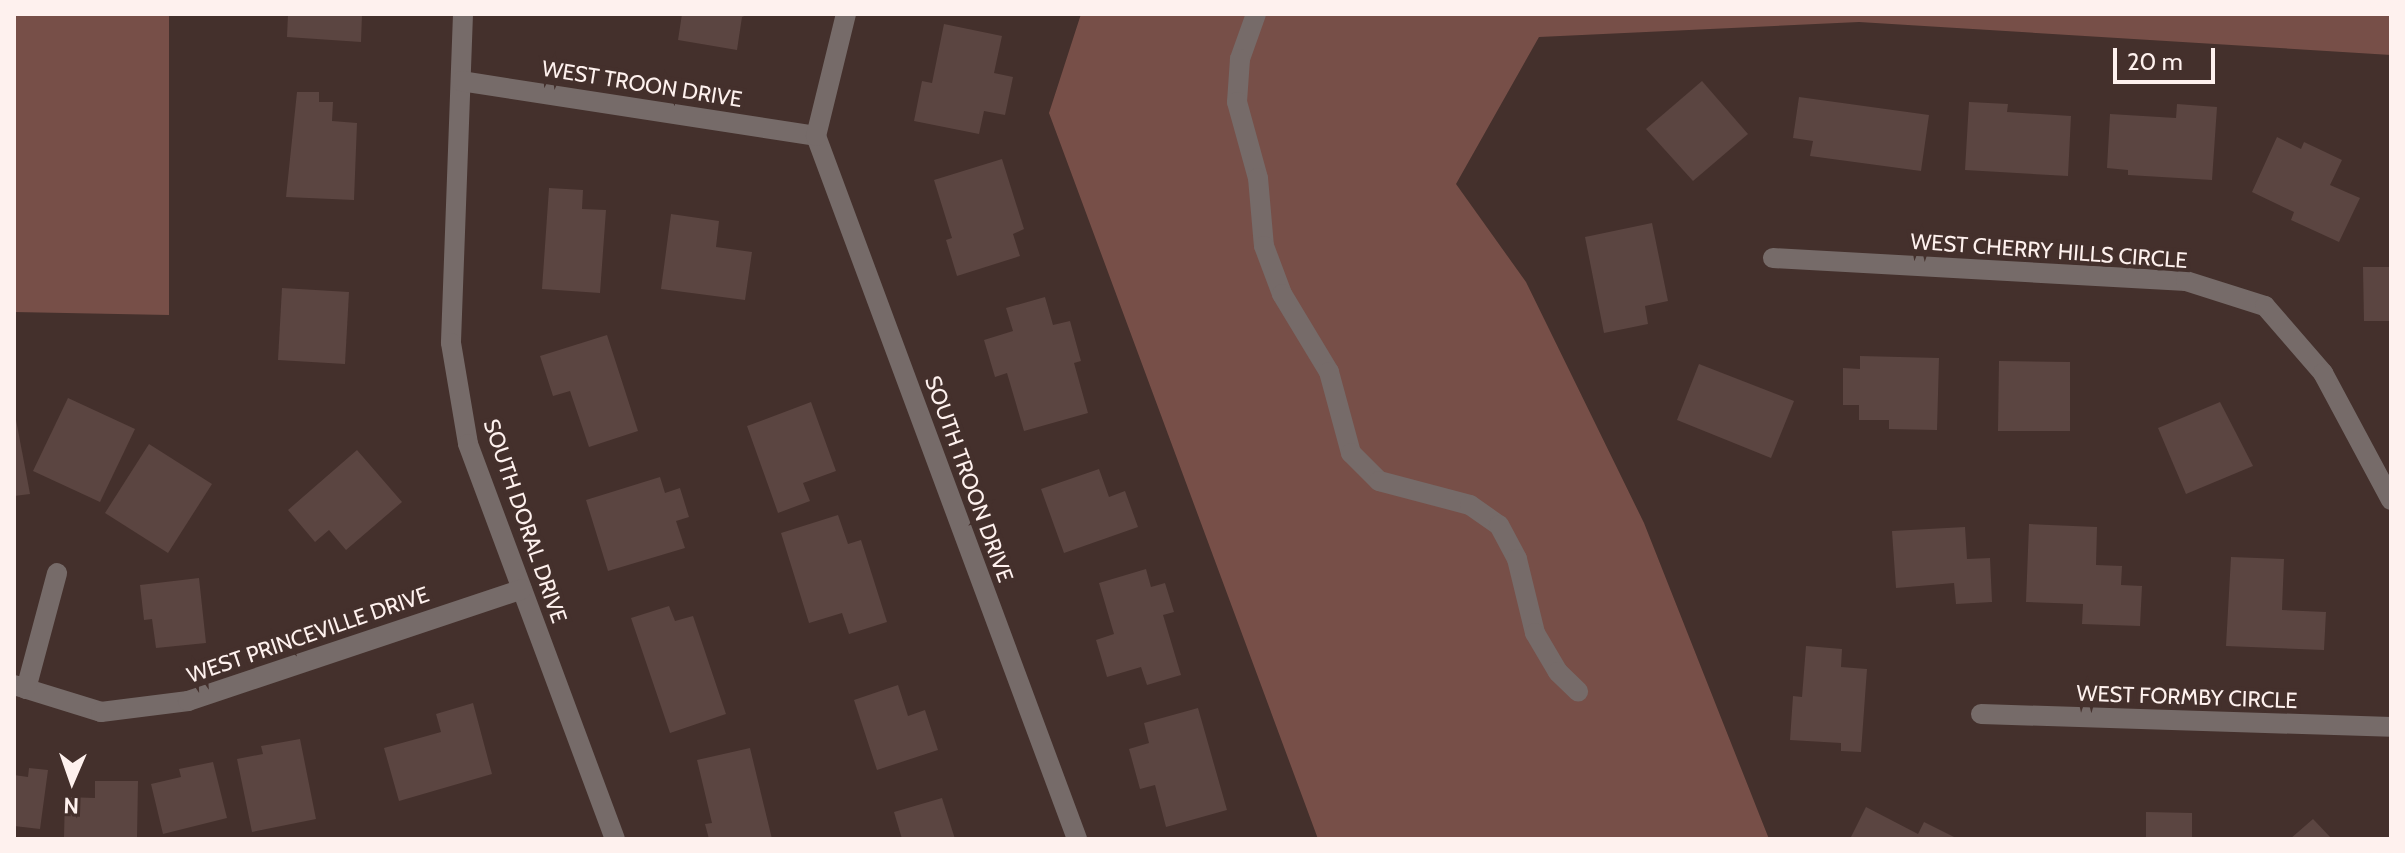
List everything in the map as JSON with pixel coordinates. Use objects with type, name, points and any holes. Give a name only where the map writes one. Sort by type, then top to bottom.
[{"type":"street","name":"SOUTH DORAL DRIVE","points":[[463,14],[451,343],[468,444],[615,839]]},
{"type":"street","points":[[816,136],[846,14]]},
{"type":"street","points":[[1256,14],[1240,59],[1237,102],[1258,178],[1264,246],[1282,294],[1329,372],[1351,453],[1379,481],[1470,505],[1499,525],[1517,559],[1535,633],[1558,672],[1578,691]]},
{"type":"street","name":"WEST TROON DRIVE","points":[[461,81],[816,136]]},
{"type":"street","name":"SOUTH TROON DRIVE","points":[[816,136],[1077,839]]},
{"type":"street","name":"WEST CHERRY HILLS CIRCLE","points":[[1773,258],[2186,281],[2265,306],[2323,373],[2383,465],[2391,500]]},
{"type":"street","points":[[20,687],[57,573]]},
{"type":"street","name":"WEST PRINCEVILLE DRIVE","points":[[20,687],[101,712],[188,701],[522,589]]},
{"type":"street","name":"WEST FORMBY CIRCLE","points":[[1981,714],[2391,727]]},
{"type":"shaded area","points":[[14,14],[169,14],[169,315],[14,312]]},
{"type":"shaded area","points":[[1081,14],[2391,14],[2391,55],[1859,22],[1539,37],[1456,184],[1526,282],[1644,523],[1769,839],[1318,839],[1049,113]]},
{"type":"building","points":[[288,14],[362,14],[361,42],[287,37]]},
{"type":"building","points":[[682,14],[749,14],[742,17],[737,50],[678,40]]},
{"type":"building","points":[[944,24],[1002,36],[994,73],[1013,77],[1005,115],[984,111],[979,134],[914,121],[922,81],[932,83]]},
{"type":"building","points":[[1702,81],[1748,134],[1693,181],[1646,129]]},
{"type":"building","points":[[297,92],[319,92],[319,102],[333,102],[332,121],[357,123],[354,200],[286,197]]},
{"type":"building","points":[[1799,97],[1929,115],[1921,171],[1810,156],[1813,141],[1793,138]]},
{"type":"building","points":[[1969,102],[2008,104],[2007,112],[2071,116],[2068,176],[1965,170]]},
{"type":"building","points":[[2177,104],[2217,107],[2212,180],[2128,175],[2128,170],[2107,168],[2110,114],[2176,118]]},
{"type":"building","points":[[2277,137],[2301,149],[2304,142],[2342,160],[2330,185],[2360,198],[2339,242],[2291,220],[2294,212],[2252,192]]},
{"type":"building","points":[[1002,159],[1024,229],[1013,234],[1020,256],[957,276],[946,240],[952,238],[934,180]]},
{"type":"building","points":[[549,188],[583,190],[582,209],[606,210],[600,293],[542,289]]},
{"type":"building","points":[[671,214],[719,221],[716,247],[752,252],[745,300],[661,289]]},
{"type":"building","points":[[1652,223],[1668,301],[1645,306],[1648,324],[1604,333],[1585,237]]},
{"type":"building","points":[[2363,267],[2391,267],[2391,321],[2364,321]]},
{"type":"building","points":[[282,288],[349,292],[345,364],[278,360]]},
{"type":"building","points":[[1045,297],[1053,325],[1070,321],[1081,361],[1074,363],[1088,413],[1024,431],[1007,373],[995,377],[984,340],[1013,331],[1006,308]]},
{"type":"building","points":[[607,335],[638,431],[589,447],[570,391],[553,396],[540,356]]},
{"type":"building","points":[[1860,356],[1939,358],[1937,430],[1889,429],[1889,420],[1859,420],[1859,405],[1843,405],[1843,368],[1860,369]]},
{"type":"building","points":[[1999,361],[2070,362],[2070,431],[1998,431]]},
{"type":"building","points":[[1699,364],[1794,401],[1771,458],[1677,420]]},
{"type":"building","points":[[68,398],[135,429],[100,502],[33,471]]},
{"type":"building","points":[[811,402],[836,471],[803,483],[810,501],[778,513],[747,426]]},
{"type":"building","points":[[2220,402],[2253,466],[2186,494],[2158,428]]},
{"type":"building","points":[[14,409],[30,494],[14,496]]},
{"type":"building","points":[[149,444],[212,484],[168,553],[105,513]]},
{"type":"building","points":[[357,450],[402,502],[346,550],[329,530],[315,542],[288,510]]},
{"type":"building","points":[[1099,469],[1109,497],[1125,491],[1138,527],[1064,553],[1041,489]]},
{"type":"building","points":[[660,477],[665,493],[680,488],[689,517],[676,521],[685,548],[608,571],[586,500]]},
{"type":"building","points":[[838,515],[848,544],[861,540],[887,622],[849,634],[842,613],[809,623],[781,533]]},
{"type":"building","points":[[2029,524],[2097,527],[2096,565],[2122,566],[2121,585],[2142,586],[2140,626],[2082,624],[2083,604],[2026,602]]},
{"type":"building","points":[[1965,527],[1967,559],[1990,558],[1992,602],[1956,604],[1954,583],[1896,588],[1892,531]]},
{"type":"building","points":[[2231,557],[2284,559],[2282,610],[2326,612],[2324,650],[2226,646]]},
{"type":"building","points":[[1146,569],[1151,587],[1165,583],[1174,612],[1163,615],[1181,675],[1147,685],[1141,667],[1107,677],[1096,640],[1114,634],[1099,583]]},
{"type":"building","points":[[199,578],[206,643],[156,648],[152,619],[144,620],[140,585]]},
{"type":"building","points":[[669,606],[675,621],[693,616],[726,714],[670,733],[631,618]]},
{"type":"building","points":[[1806,646],[1842,649],[1841,667],[1867,669],[1861,752],[1841,751],[1841,743],[1790,740],[1793,696],[1802,697]]},
{"type":"building","points":[[898,685],[908,716],[925,710],[938,750],[877,770],[854,700]]},
{"type":"building","points":[[473,703],[492,774],[399,801],[384,748],[441,732],[436,714]]},
{"type":"building","points":[[1198,708],[1227,810],[1166,827],[1155,785],[1140,789],[1129,749],[1149,743],[1144,723]]},
{"type":"building","points":[[300,739],[316,819],[252,832],[237,759],[263,754],[261,746]]},
{"type":"building","points":[[750,748],[772,839],[709,839],[705,824],[712,823],[697,760]]},
{"type":"building","points":[[213,762],[227,818],[163,834],[151,784],[181,777],[179,769]]},
{"type":"building","points":[[29,768],[48,770],[40,829],[14,826],[14,775],[28,777]]},
{"type":"building","points":[[95,781],[138,781],[137,838],[64,837],[65,797],[95,798]]},
{"type":"building","points":[[942,798],[955,839],[902,839],[894,812]]},
{"type":"building","points":[[1866,807],[1918,834],[1924,822],[1958,839],[1850,839]]},
{"type":"building","points":[[2146,812],[2192,813],[2192,839],[2146,839]]},
{"type":"building","points":[[2313,819],[2332,839],[2290,839]]}]
